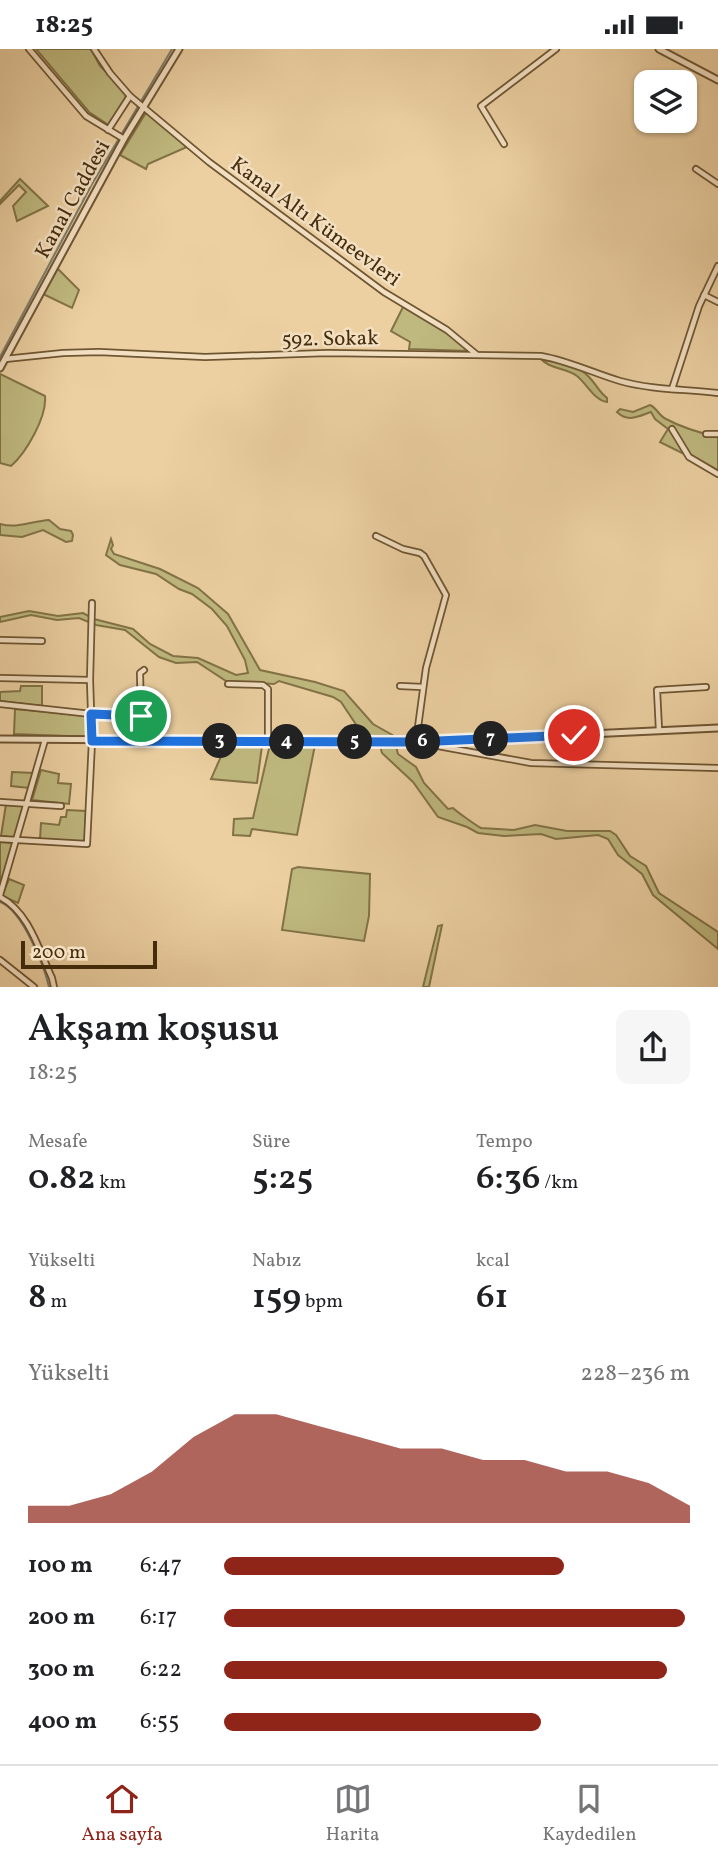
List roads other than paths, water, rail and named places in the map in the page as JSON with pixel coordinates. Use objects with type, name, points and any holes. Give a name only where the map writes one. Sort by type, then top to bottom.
[{"type":"street","points":[[29,49],[81,112],[124,139]]},
{"type":"street","name":"Kanal Altı Kümeevleri","points":[[94,49],[130,96],[209,162],[328,252],[395,299],[447,330],[476,354]]},
{"type":"street","name":"Kanal Caddesi","points":[[0,368],[124,139],[179,49]]},
{"type":"street","points":[[504,143],[481,106],[556,49]]},
{"type":"street","points":[[659,49],[718,80]]},
{"type":"street","points":[[109,131],[130,96]]},
{"type":"street","points":[[696,169],[718,184]]},
{"type":"street","points":[[671,389],[704,295],[718,266]]},
{"type":"street","points":[[704,295],[718,302]]},
{"type":"street","name":"592. Sokak","points":[[2,361],[62,353],[99,352],[205,357],[327,353],[541,356],[565,360],[600,375],[651,388],[718,393]]},
{"type":"street","points":[[672,429],[689,457],[718,474]]},
{"type":"street","points":[[706,434],[718,434]]},
{"type":"street","points":[[376,536],[424,556],[447,598],[423,687],[416,742]]},
{"type":"street","points":[[0,839],[87,844],[92,741],[92,603]]},
{"type":"street","points":[[0,640],[42,641]]},
{"type":"street","points":[[0,704],[91,714],[141,716],[140,673],[144,670]]},
{"type":"street","points":[[0,678],[90,680]]},
{"type":"street","points":[[228,684],[264,685],[268,689],[268,741]]},
{"type":"street","points":[[400,686],[423,687]]},
{"type":"street","points":[[659,730],[657,690],[706,687]]},
{"type":"street","points":[[0,739],[416,742],[718,728]]},
{"type":"street","points":[[45,740],[0,896],[22,914],[54,987]]},
{"type":"street","points":[[416,742],[531,763],[718,768]]},
{"type":"street","points":[[0,802],[61,806]]},
{"type":"street","points":[[0,960],[34,987]]},
{"type":"waterway","points":[[0,357],[92,184],[172,49]]},
{"type":"waterway","points":[[0,902],[8,907],[24,927],[49,987]]}]
